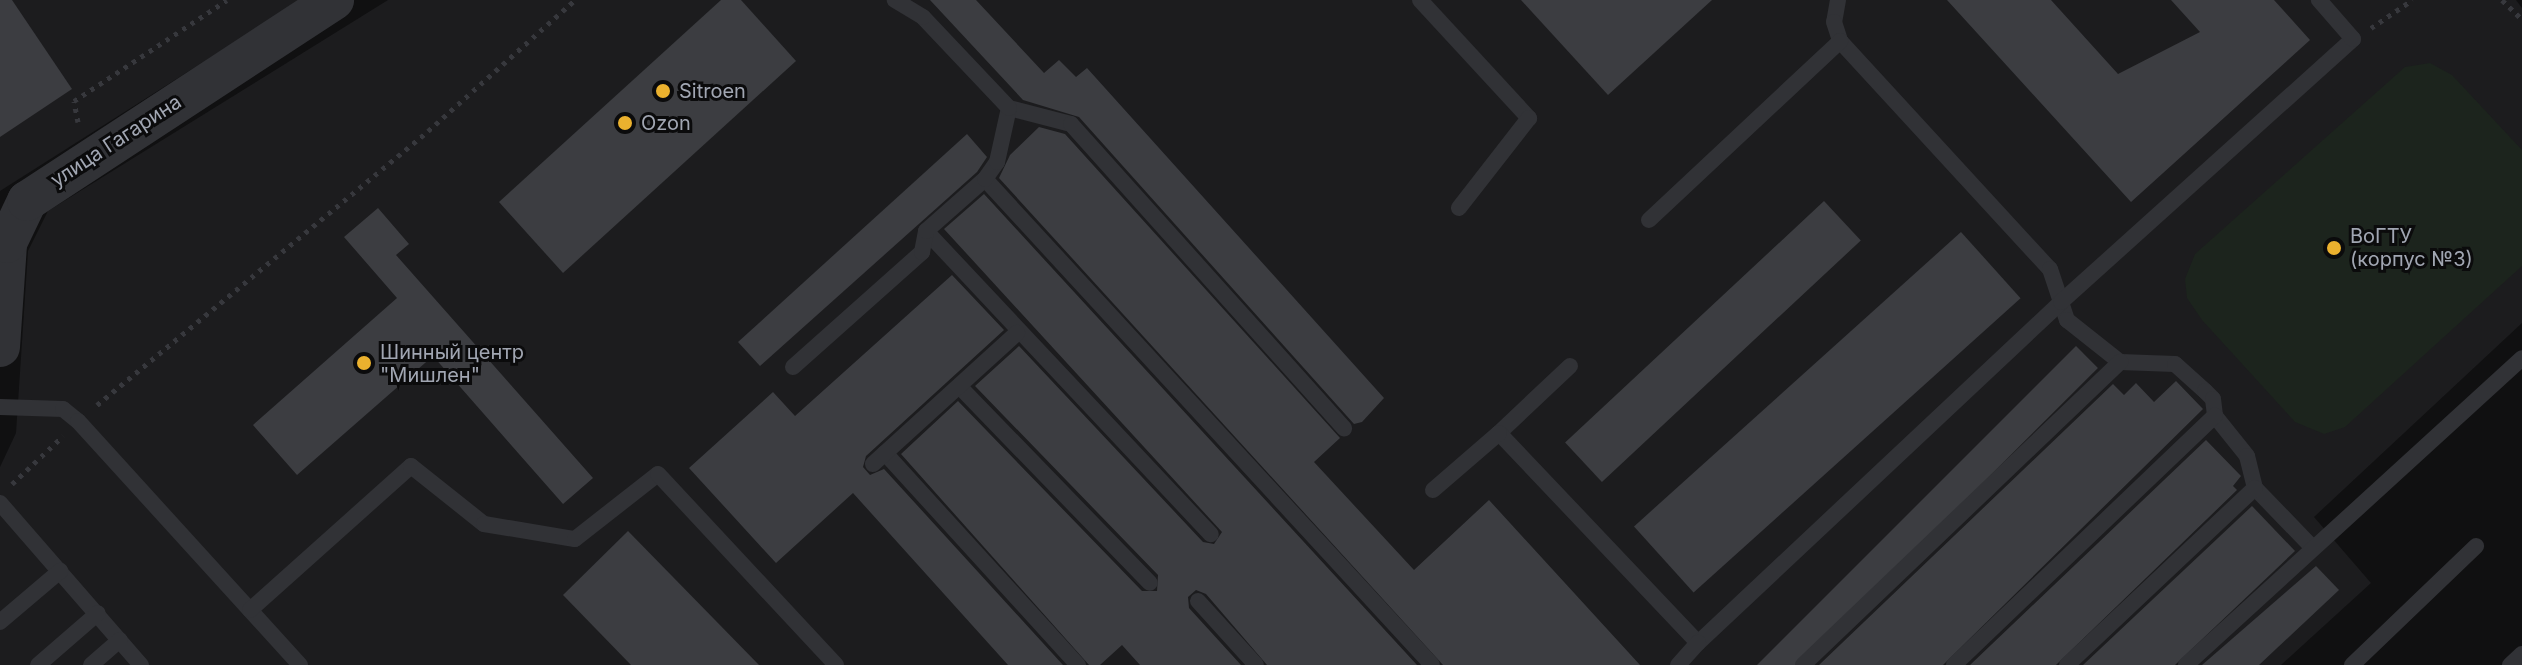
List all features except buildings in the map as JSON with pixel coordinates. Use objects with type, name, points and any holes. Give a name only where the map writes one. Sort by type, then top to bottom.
[{"type":"street","name":"улица Гагарина","points":[[0,347],[5,233],[40,190],[334,0]]},
{"type":"lane","points":[[895,0],[923,17],[1009,108],[1071,124],[1344,428]]},
{"type":"lane","points":[[1420,0],[1529,118],[1459,208]]},
{"type":"lane","points":[[1838,0],[1834,22],[1840,41],[2050,269],[2067,320],[2090,343],[2120,362],[2175,364],[2213,399],[2215,416],[2247,456],[2255,488],[2312,547]]},
{"type":"lane","points":[[1678,665],[2061,302],[2353,39],[2319,0]]},
{"type":"lane","points":[[1649,220],[1840,41]]},
{"type":"lane","points":[[793,367],[922,252],[926,231],[985,179],[997,162],[1009,108]]},
{"type":"lane","points":[[985,179],[1432,665]]},
{"type":"lane","points":[[926,231],[1017,333],[1211,534]]},
{"type":"lane","points":[[1017,333],[879,459],[1078,665]]},
{"type":"lane","points":[[2186,665],[2522,358]]},
{"type":"lane","points":[[1803,665],[2120,362]]},
{"type":"lane","points":[[1433,490],[1570,366]]},
{"type":"lane","points":[[959,386],[1150,583]]},
{"type":"lane","points":[[0,407],[63,409],[78,421],[300,665]]},
{"type":"lane","points":[[1954,665],[2215,416]]},
{"type":"lane","points":[[1499,433],[1698,643]]},
{"type":"lane","points":[[250,610],[411,466],[484,524],[575,539],[658,474],[836,665]]},
{"type":"lane","points":[[2067,665],[2255,488]]},
{"type":"lane","points":[[0,503],[141,665]]},
{"type":"lane","points":[[2352,665],[2476,546]]},
{"type":"lane","points":[[0,622],[60,571]]},
{"type":"lane","points":[[1198,601],[1256,665]]},
{"type":"lane","points":[[38,665],[98,613]]},
{"type":"lane","points":[[91,665],[120,640]]},
{"type":"lane","points":[[2510,665],[2522,654]]},
{"type":"path","points":[[69,129],[81,121],[74,101],[227,0]]},
{"type":"path","points":[[0,495],[78,421],[428,131],[575,0]]},
{"type":"path","points":[[2353,39],[2412,0]]},
{"type":"path","points":[[2502,0],[2522,19]]},
{"type":"shaded area","points":[[0,0],[301,0],[0,191]]},
{"type":"shaded area","points":[[388,0],[2516,0],[2522,8],[2522,323],[2314,517],[2371,583],[2281,665],[0,665],[0,467],[16,433],[28,251],[48,211]]},
{"type":"shaded area","points":[[2430,63],[2452,75],[2522,150],[2522,266],[2345,427],[2324,434],[2295,422],[2202,320],[2187,298],[2185,279],[2195,254],[2405,67]]},
{"type":"place","name":"Sitroen","points":[[663,91]]},
{"type":"place","name":"Ozon","points":[[625,123]]},
{"type":"place","name":"ВоГТУ (корпус №3)","points":[[2334,248]]},
{"type":"place","name":"Шинный центр \"Мишлен\"","points":[[364,363]]}]
